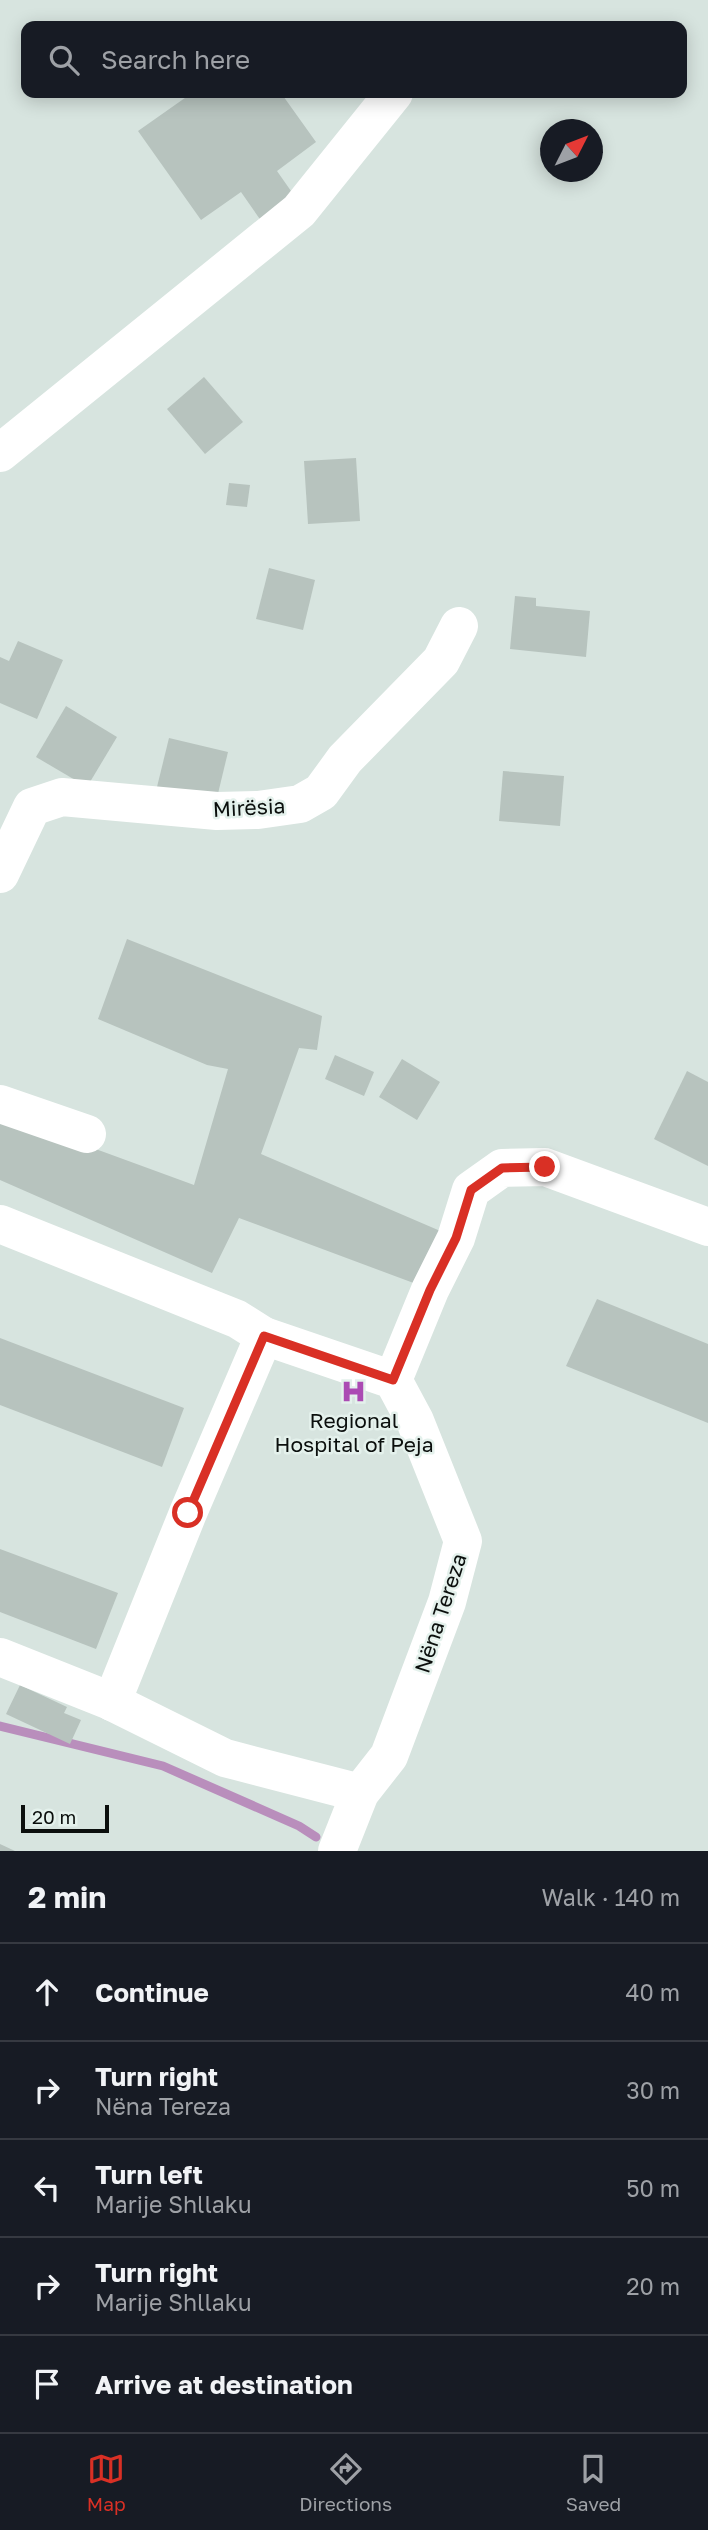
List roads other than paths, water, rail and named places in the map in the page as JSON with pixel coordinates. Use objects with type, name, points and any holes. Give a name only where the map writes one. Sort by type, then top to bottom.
[{"type":"street","points":[[0,453],[299,211],[390,98]]},
{"type":"street","name":"Mirësia","points":[[0,874],[32,807],[62,797],[217,811],[258,810],[300,804],[321,792],[370,732],[441,661],[459,626]]},
{"type":"street","points":[[0,1104],[87,1134]]},
{"type":"street","points":[[0,1224],[237,1319],[264,1336],[393,1380],[430,1290],[456,1238],[471,1190],[502,1168],[545,1167],[708,1227]]},
{"type":"street","points":[[112,1702],[188,1513],[264,1336]]},
{"type":"street","name":"Nëna Tereza","points":[[337,1851],[360,1793],[389,1756],[447,1602],[463,1541],[415,1422],[393,1380]]},
{"type":"street","points":[[0,1657],[112,1702],[225,1758],[360,1793]]},
{"type":"waterway","points":[[0,1726],[163,1766],[299,1826],[316,1837]]},
{"type":"place","name":"Regional Hospital of Peja","points":[[354,1391]]}]
